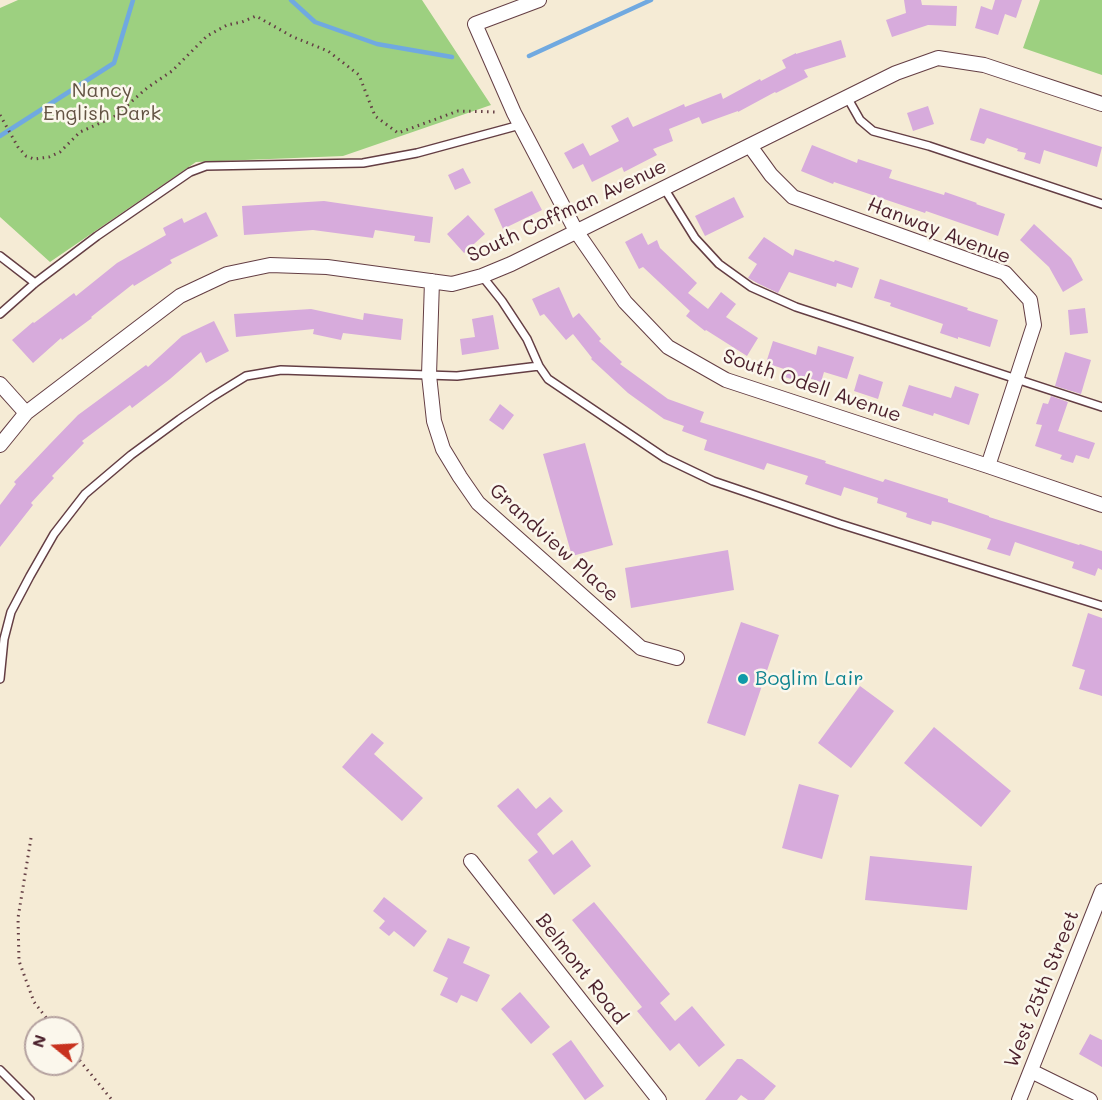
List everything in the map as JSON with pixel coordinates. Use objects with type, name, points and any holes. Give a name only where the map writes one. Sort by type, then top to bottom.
[{"type":"street","name":"South Odell Avenue","points":[[539,0],[475,24],[517,119],[576,231],[625,302],[668,347],[726,380],[1102,506]]},
{"type":"street","name":"South Coffman Avenue","points":[[0,445],[27,413],[180,296],[227,274],[270,265],[327,267],[452,284],[482,276],[511,264],[896,73],[938,58],[984,65],[1102,104]]},
{"type":"street","name":"Hanway Avenue","points":[[750,146],[771,175],[793,197],[1005,273],[1030,300],[1034,325],[988,466]]},
{"type":"street","name":"Grandview Place","points":[[432,281],[429,375],[434,420],[443,449],[478,503],[641,648],[677,658]]},
{"type":"street","points":[[0,384],[27,413]]},
{"type":"street","name":"Belmont Road","points":[[471,861],[659,1100]]},
{"type":"street","name":"West 25th Street","points":[[1019,1100],[1101,896]]},
{"type":"street","points":[[1030,1071],[1090,1100]]},
{"type":"lane","points":[[847,97],[860,120],[873,131],[928,146],[1102,204]]},
{"type":"lane","points":[[0,314],[35,283],[97,236],[190,172],[206,166],[363,163],[417,153],[517,119]]},
{"type":"lane","points":[[664,188],[695,238],[719,264],[751,288],[796,307],[1102,407]]},
{"type":"lane","points":[[0,256],[35,283]]},
{"type":"lane","points":[[482,276],[527,339],[539,366],[548,379],[665,458],[713,481],[840,524],[1102,606]]},
{"type":"lane","points":[[0,679],[4,639],[11,612],[54,534],[85,494],[131,455],[180,419],[246,376],[281,370],[457,376],[539,366]]},
{"type":"lane","points":[[0,1070],[30,1100]]},
{"type":"path","points":[[0,115],[18,147],[26,156],[34,159],[49,157],[60,152],[80,132],[114,117],[172,70],[207,36],[227,25],[256,16],[293,37],[328,51],[359,75],[375,116],[398,133],[458,111],[517,119]]},
{"type":"path","points":[[31,838],[18,918],[19,961],[34,1002],[45,1016]]},
{"type":"path","points":[[84,1066],[112,1100]]},
{"type":"green space","name":"Nancy English Park","points":[[18,0],[422,0],[491,105],[343,156],[196,162],[50,262],[0,217],[0,8]]},
{"type":"green space","points":[[1040,0],[1102,0],[1102,75],[1023,48]]},
{"type":"building","points":[[904,0],[921,0],[922,5],[957,6],[956,26],[928,25],[892,37],[886,20],[906,13]]},
{"type":"building","points":[[995,0],[1022,0],[1016,18],[1005,14],[998,35],[975,28],[981,6],[992,10]]},
{"type":"building","points":[[841,40],[846,57],[804,70],[808,77],[738,112],[702,124],[699,117],[669,129],[673,141],[653,149],[657,155],[624,172],[622,167],[592,182],[583,164],[573,169],[564,153],[583,143],[590,156],[619,141],[611,126],[628,117],[633,127],[684,104],[685,107],[721,93],[723,99],[786,68],[782,60],[796,53]]},
{"type":"building","points":[[928,106],[934,124],[913,131],[907,113]]},
{"type":"building","points":[[980,108],[1102,147],[1097,167],[1044,150],[1040,164],[1024,159],[1026,153],[1017,151],[1018,149],[987,138],[984,144],[970,140]]},
{"type":"building","points":[[812,145],[857,163],[858,159],[892,170],[889,178],[944,195],[945,192],[1005,214],[998,236],[834,182],[833,184],[801,171]]},
{"type":"building","points":[[463,168],[471,183],[455,190],[448,175]]},
{"type":"building","points":[[532,191],[542,210],[503,229],[494,209]]},
{"type":"building","points":[[734,197],[744,217],[705,236],[695,216]]},
{"type":"building","points":[[324,201],[433,217],[430,243],[414,241],[415,236],[375,230],[373,238],[313,230],[244,235],[242,206]]},
{"type":"building","points":[[206,212],[218,236],[170,260],[172,263],[134,286],[133,284],[92,318],[62,340],[61,338],[33,363],[12,340],[74,293],[76,296],[117,263],[166,235],[163,228],[182,218],[184,223]]},
{"type":"building","points":[[468,215],[485,234],[464,253],[447,234]]},
{"type":"building","points":[[1034,224],[1071,258],[1083,280],[1063,292],[1049,267],[1020,240]]},
{"type":"building","points":[[642,233],[648,245],[657,240],[660,248],[697,283],[688,293],[708,309],[721,292],[736,304],[726,317],[758,338],[747,356],[705,331],[686,316],[690,311],[643,267],[639,269],[625,242]]},
{"type":"building","points":[[764,237],[793,256],[795,249],[859,268],[852,288],[837,283],[836,287],[789,272],[778,293],[748,278],[757,264],[748,258]]},
{"type":"building","points":[[880,279],[998,320],[990,347],[940,333],[943,324],[890,306],[891,303],[874,298]]},
{"type":"building","points":[[559,287],[573,318],[579,313],[601,339],[599,341],[622,362],[620,364],[668,399],[704,412],[700,422],[826,461],[825,463],[883,482],[885,479],[948,499],[948,502],[989,517],[1102,551],[1102,570],[1098,568],[1095,576],[1072,568],[1074,562],[1015,542],[1010,556],[987,549],[991,539],[941,523],[932,521],[931,525],[906,517],[907,513],[877,503],[878,498],[844,487],[841,496],[805,484],[808,476],[767,463],[764,470],[704,450],[707,440],[682,431],[684,426],[664,419],[628,393],[591,359],[573,334],[566,340],[544,314],[540,316],[532,299]]},
{"type":"building","points":[[1085,308],[1088,333],[1070,335],[1068,310]]},
{"type":"building","points":[[311,309],[363,320],[364,313],[403,319],[401,340],[343,333],[341,340],[313,334],[314,329],[236,337],[234,314]]},
{"type":"building","points":[[493,315],[499,349],[462,355],[460,339],[475,337],[472,319]]},
{"type":"building","points":[[214,321],[229,351],[206,363],[201,352],[132,408],[130,405],[82,441],[84,443],[52,476],[54,478],[31,503],[33,505],[0,547],[0,505],[16,484],[14,482],[49,445],[78,415],[146,365],[148,367],[182,336]]},
{"type":"building","points":[[773,341],[816,355],[818,346],[854,357],[847,379],[824,372],[821,382],[802,376],[800,382],[785,377],[787,370],[766,363]]},
{"type":"building","points":[[1065,352],[1091,360],[1081,394],[1055,386]]},
{"type":"building","points":[[859,374],[883,382],[878,399],[854,391]]},
{"type":"building","points":[[909,385],[951,398],[955,386],[979,394],[969,425],[934,413],[933,416],[902,406]]},
{"type":"building","points":[[1051,396],[1068,402],[1058,431],[1095,443],[1089,459],[1076,455],[1073,463],[1060,459],[1062,455],[1035,446],[1042,425],[1036,424],[1043,403],[1048,404]]},
{"type":"building","points":[[500,404],[514,415],[503,430],[489,420]]},
{"type":"building","points":[[585,443],[613,545],[572,556],[543,454]]},
{"type":"building","points":[[728,550],[734,590],[631,608],[625,568]]},
{"type":"building","points":[[1088,613],[1102,618],[1102,696],[1079,689],[1085,670],[1072,666]]},
{"type":"building","name":"Boglim Lair","points":[[741,622],[779,635],[745,736],[707,723]]},
{"type":"building","points":[[860,686],[894,711],[851,768],[818,743]]},
{"type":"building","points":[[934,727],[1011,791],[981,827],[904,763]]},
{"type":"building","points":[[372,733],[384,743],[374,754],[423,798],[402,821],[342,767]]},
{"type":"building","points":[[799,784],[839,795],[822,859],[782,848]]},
{"type":"building","points":[[518,788],[536,809],[550,797],[563,811],[537,834],[553,855],[572,840],[591,866],[554,895],[528,860],[538,852],[497,806]]},
{"type":"building","points":[[870,856],[972,866],[967,910],[865,900]]},
{"type":"building","points":[[384,897],[427,931],[414,947],[394,931],[389,936],[379,928],[385,921],[373,911]]},
{"type":"building","points":[[594,902],[670,994],[660,1003],[675,1021],[692,1006],[725,1045],[699,1067],[679,1043],[670,1051],[637,1011],[642,1007],[572,920]]},
{"type":"building","points":[[448,938],[470,947],[463,963],[490,975],[477,1002],[461,995],[457,1003],[440,995],[448,978],[433,971]]},
{"type":"building","points":[[520,992],[550,1027],[531,1044],[501,1009]]},
{"type":"building","points":[[1090,1034],[1102,1040],[1102,1067],[1079,1054]]},
{"type":"building","points":[[571,1040],[604,1086],[585,1100],[552,1054]]},
{"type":"building","points":[[737,1059],[742,1059],[776,1086],[764,1100],[748,1100],[741,1095],[737,1100],[705,1100]]},
{"type":"waterway","points":[[0,136],[114,63],[133,0]]},
{"type":"waterway","points":[[291,0],[315,22],[377,44],[452,57]]},
{"type":"waterway","points":[[529,56],[651,0]]},
{"type":"place","name":"Boglim Lair","points":[[743,679]]}]
